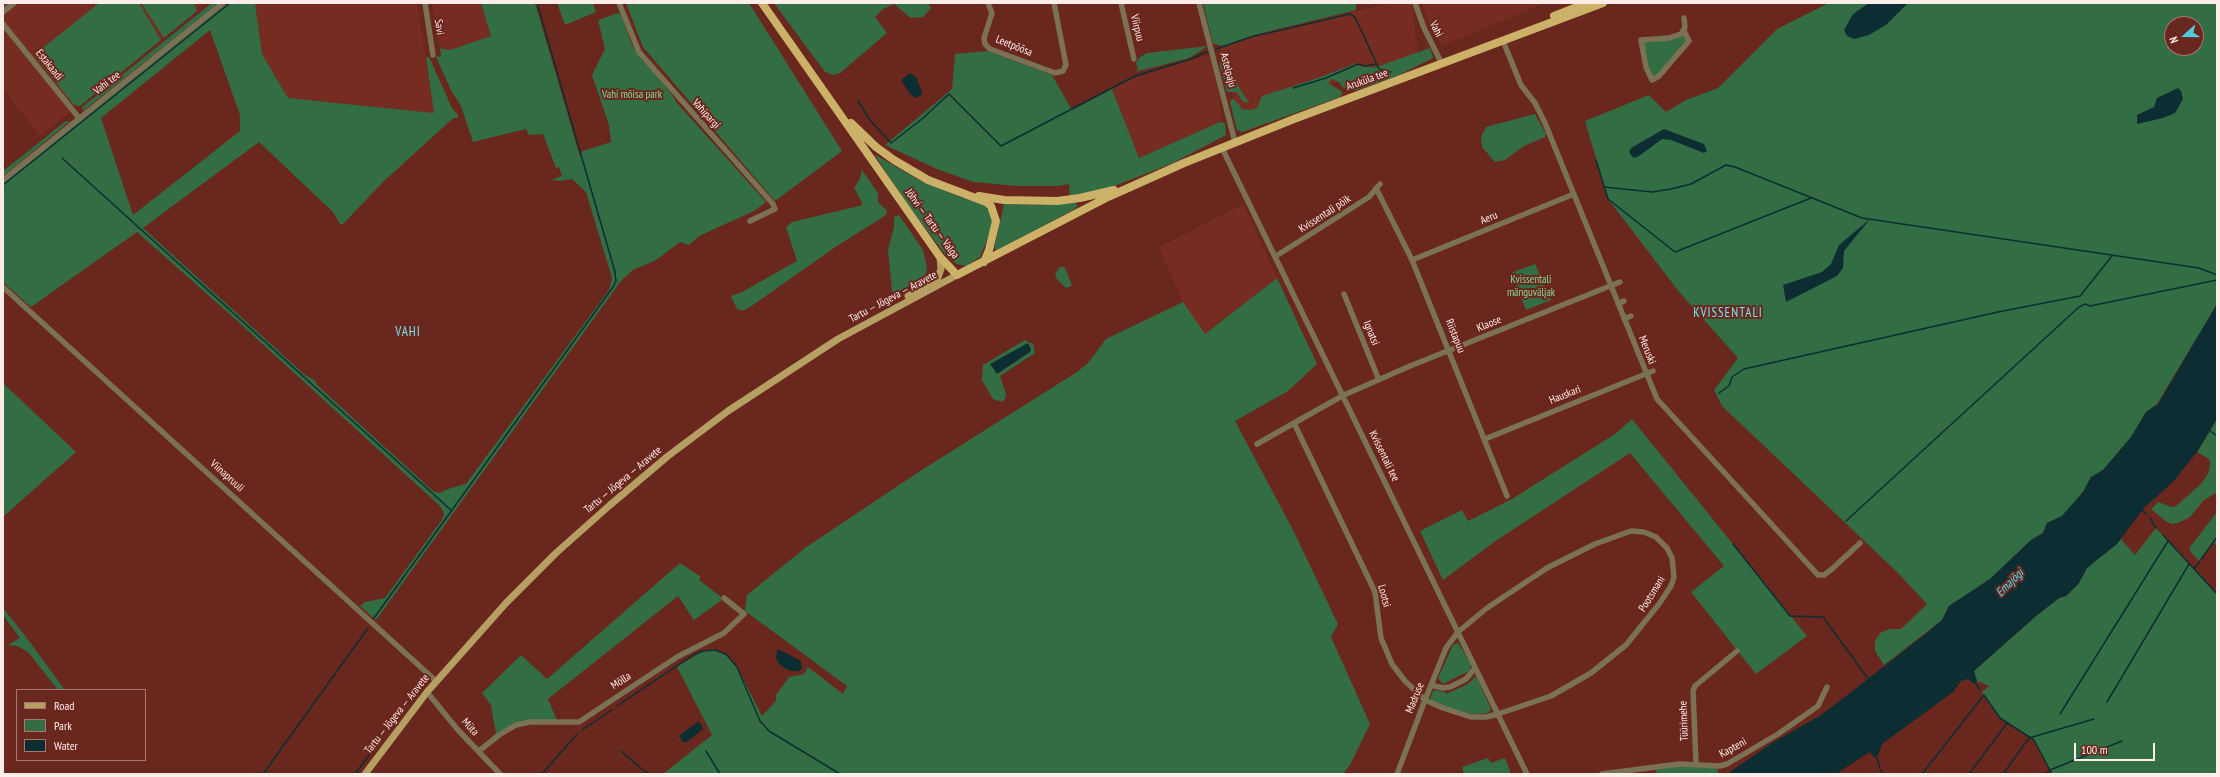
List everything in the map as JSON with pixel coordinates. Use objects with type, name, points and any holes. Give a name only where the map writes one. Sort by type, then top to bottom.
[{"type":"highway","name":"Jõhvi — Tartu — Valga","points":[[762,3],[940,257],[957,276],[1108,197],[1222,148]]},
{"type":"highway","name":"Aruküla tee","points":[[1222,148],[1503,41],[1553,17],[1587,3]]},
{"type":"highway","name":"Aruküla tee","points":[[1519,34],[1603,3]]},
{"type":"highway","points":[[827,95],[876,147],[928,180],[986,202],[991,206],[996,221],[989,250],[984,262]]},
{"type":"highway","points":[[950,189],[1004,200],[1056,200],[1105,192],[1153,177]]},
{"type":"main road","points":[[888,312],[894,304],[937,280],[941,269],[940,257]]},
{"type":"main road","name":"Tartu — Jõgeva — Aravete","points":[[365,774],[436,681],[506,603],[556,553],[668,456],[728,411],[830,344],[957,276]]},
{"type":"main road","points":[[371,774],[398,730]]},
{"type":"street","points":[[3,12],[14,3]]},
{"type":"street","name":"Vahi tee","points":[[3,180],[78,118],[223,3]]},
{"type":"street","name":"Savi","points":[[425,3],[433,55]]},
{"type":"street","name":"Vahipargi","points":[[619,3],[639,52],[773,204],[775,209],[750,221]]},
{"type":"street","name":"Leetpõõsa","points":[[988,3],[992,13],[984,38],[985,44],[990,49],[1055,73],[1062,71],[1066,66],[1054,3]]},
{"type":"street","name":"Viirpuu","points":[[1121,3],[1134,59]]},
{"type":"street","name":"Astelpaju","points":[[1199,3],[1235,142]]},
{"type":"street","name":"Vahi","points":[[1415,3],[1424,28],[1442,64]]},
{"type":"street","points":[[1684,18],[1684,31],[1689,41],[1659,76],[1652,80],[1646,67],[1640,40],[1669,38],[1684,31]]},
{"type":"street","name":"Estakaadi","points":[[3,24],[78,118]]},
{"type":"street","name":"Meruski","points":[[1503,41],[1521,86],[1535,103],[1545,123],[1646,374],[1660,403],[1818,575],[1824,575],[1832,569],[1860,543]]},
{"type":"street","name":"Kvissentali tee","points":[[1222,148],[1344,395],[1527,774]]},
{"type":"street","name":"Kvissentali põik","points":[[1276,256],[1369,197],[1378,186]]},
{"type":"street","name":"Riistapuu","points":[[1378,186],[1412,260],[1450,351],[1507,496]]},
{"type":"street","name":"Aeru","points":[[1412,260],[1574,194]]},
{"type":"street","name":"Klaose","points":[[1344,395],[1620,282]]},
{"type":"street","name":"Viinapruuli","points":[[3,287],[436,681]]},
{"type":"street","name":"Ignatsi","points":[[1344,294],[1379,380]]},
{"type":"street","points":[[1618,304],[1624,301]]},
{"type":"street","points":[[1624,319],[1631,316]]},
{"type":"street","name":"Hauskari","points":[[1485,439],[1653,371]]},
{"type":"street","points":[[1257,444],[1344,395]]},
{"type":"street","name":"Lootsi","points":[[1294,423],[1375,592],[1381,638],[1392,664],[1404,681],[1424,700],[1471,717],[1486,717],[1498,714]]},
{"type":"street","name":"Pootsmani","points":[[1458,632],[1517,587],[1547,568],[1610,538],[1631,531],[1644,532],[1656,537],[1670,553],[1673,563],[1674,577],[1671,586],[1644,624],[1626,645],[1607,662],[1569,686],[1528,705],[1498,714]]},
{"type":"street","name":"Mölla","points":[[479,751],[516,725],[530,722],[578,722],[678,657],[724,634],[744,614],[724,598]]},
{"type":"street","name":"Madruse","points":[[1397,774],[1424,700],[1446,648],[1458,632]]},
{"type":"street","name":"Tüürimehe","points":[[1696,763],[1693,691],[1695,686],[1737,651]]},
{"type":"street","points":[[1431,685],[1443,688],[1450,687],[1466,679],[1475,668]]},
{"type":"street","name":"Kapteni","points":[[1602,774],[1634,768],[1696,763],[1720,766],[1727,764],[1778,734],[1818,706],[1827,687]]},
{"type":"street","name":"Müta","points":[[427,692],[500,774]]},
{"type":"shaded area","points":[[3,3],[205,3],[40,136],[3,89]]},
{"type":"shaded area","points":[[255,3],[417,3],[434,113],[288,98],[262,54]]},
{"type":"shaded area","points":[[432,3],[481,3],[491,36],[450,50],[440,48]]},
{"type":"shaded area","points":[[1412,3],[1418,54],[1238,116],[1219,43],[1382,5]]},
{"type":"shaded area","points":[[1421,3],[1546,3],[1441,46]]},
{"type":"shaded area","points":[[1209,55],[1221,102],[1219,103],[1222,114],[1220,122],[1139,158],[1112,89],[1137,77]]},
{"type":"shaded area","points":[[1243,204],[1277,278],[1204,334],[1183,302],[1159,248]]},
{"type":"green space","points":[[99,3],[139,3],[161,40],[80,106],[74,105],[34,55]]},
{"type":"green space","points":[[141,3],[194,3],[197,11],[164,38]]},
{"type":"green space","points":[[212,3],[219,3],[83,111],[82,107]]},
{"type":"green space","name":"Vahi mõisa park","points":[[228,3],[255,3],[262,54],[288,98],[434,113],[426,57],[429,57],[452,108],[458,115],[458,118],[454,118],[449,122],[384,181],[343,224],[340,224],[333,212],[259,142],[143,228],[305,375],[314,380],[318,386],[433,491],[439,493],[466,484],[609,290],[612,278],[586,192],[572,179],[560,181],[551,180],[562,176],[559,167],[556,168],[543,134],[529,135],[526,129],[473,142],[461,106],[451,90],[436,57],[441,56],[440,48],[450,50],[491,36],[481,3],[535,3],[580,157],[580,152],[611,142],[609,125],[592,75],[605,49],[598,20],[618,13],[621,15],[633,47],[670,92],[677,103],[766,202],[754,211],[699,236],[689,245],[680,242],[656,260],[633,270],[621,281],[376,620],[360,606],[365,602],[385,598],[441,521],[444,515],[440,506],[234,318],[137,232],[31,307],[3,282],[3,183]],"holes":[[[210,30],[240,115],[240,131],[133,215],[101,118]]]},
{"type":"green space","points":[[557,3],[593,3],[596,12],[565,25]]},
{"type":"green space","points":[[626,3],[749,3],[842,151],[775,201],[643,47]]},
{"type":"green space","points":[[774,3],[928,3],[931,8],[923,17],[911,18],[894,4],[883,9],[875,17],[887,33],[840,73],[833,75],[825,72]]},
{"type":"green space","points":[[1203,3],[1356,3],[1356,10],[1254,35],[1224,46],[1214,44],[1212,40]]},
{"type":"green space","points":[[1829,3],[2217,3],[2217,304],[2157,404],[2146,412],[2131,437],[2103,470],[2091,477],[2083,492],[2062,516],[2047,523],[2043,533],[2031,540],[1990,579],[1949,606],[1942,620],[1884,665],[1875,651],[1875,641],[1880,633],[1890,629],[1901,629],[1927,604],[1896,571],[1722,406],[1714,390],[1738,358],[1680,293],[1608,199],[1585,121],[1649,95],[1666,112],[1686,100],[1718,88],[1777,29]]},
{"type":"green space","points":[[1682,35],[1689,37],[1655,78],[1653,77],[1650,72],[1643,42]]},
{"type":"green space","points":[[1208,46],[1189,58],[1135,72],[1138,69],[1136,63],[1140,57],[1147,53]]},
{"type":"green space","points":[[1430,48],[1433,57],[1431,59],[1399,75],[1354,91],[1342,87],[1340,83],[1332,79],[1328,83],[1341,91],[1342,95],[1340,97],[1245,131],[1241,132],[1237,130],[1230,102],[1232,99],[1235,100],[1242,109],[1250,110],[1257,108],[1262,96],[1315,79],[1357,63],[1358,66],[1376,67]]},
{"type":"green space","points":[[987,51],[1052,75],[1072,110],[1112,89],[1139,158],[1220,122],[1225,123],[1226,135],[1173,163],[1109,188],[1070,197],[1069,184],[1058,186],[1017,186],[973,182],[937,169],[885,145],[952,89],[955,54]]},
{"type":"green space","points":[[1224,60],[1227,62],[1238,86],[1249,103],[1242,101],[1237,92],[1227,92],[1220,66],[1220,62]]},
{"type":"green space","points":[[1535,114],[1546,134],[1545,137],[1524,146],[1505,160],[1495,162],[1482,147],[1481,137],[1486,127]]},
{"type":"green space","points":[[66,121],[70,121],[3,176],[3,171]]},
{"type":"green space","points":[[874,154],[919,180],[960,197],[980,202],[985,206],[990,212],[993,220],[980,257],[966,266],[957,264],[946,256],[905,201]]},
{"type":"green space","points":[[862,170],[878,193],[878,202],[887,211],[886,215],[837,246],[750,307],[742,311],[737,309],[731,296],[742,292],[797,261],[786,227],[792,222],[863,205],[854,187],[859,181]]},
{"type":"green space","points":[[1075,202],[1078,206],[1073,210],[997,250],[994,249],[1004,204],[1048,205]]},
{"type":"green space","points":[[899,215],[923,250],[927,267],[925,278],[895,293],[892,291],[888,250],[894,227],[894,217]]},
{"type":"green space","name":"Kvissentali mänguväljak","points":[[1535,264],[1551,300],[1526,310],[1511,273]]},
{"type":"green space","points":[[1060,267],[1064,267],[1072,286],[1066,288],[1057,279],[1055,274]]},
{"type":"green space","points":[[1277,278],[1317,364],[1288,391],[1235,421],[1292,528],[1338,624],[1331,637],[1370,724],[1350,765],[1343,774],[663,774],[712,735],[677,667],[703,651],[715,649],[727,656],[737,667],[762,716],[776,701],[776,695],[789,677],[804,674],[808,667],[843,694],[847,686],[745,611],[747,595],[805,548],[917,473],[1077,372],[1088,363],[1106,339],[1183,302],[1205,334]]},
{"type":"green space","points":[[1025,340],[1033,344],[1035,353],[1000,376],[1006,394],[1005,399],[1002,402],[993,399],[982,380],[983,365]]},
{"type":"green space","points":[[4,384],[76,452],[3,517],[3,385]]},
{"type":"green space","points":[[1632,419],[1807,636],[1756,674],[1691,592],[1724,566],[1630,453],[1494,542],[1443,580],[1420,531],[1462,510],[1468,521],[1512,499],[1615,434]]},
{"type":"green space","points":[[2217,419],[2216,493],[2204,500],[2190,517],[2178,523],[2172,524],[2167,522],[2151,509],[2158,502],[2172,507],[2176,506],[2202,483],[2209,472],[2210,463],[2209,459],[2197,452]]},
{"type":"green space","points":[[2217,512],[2217,543],[2212,544],[2199,561],[2190,551],[2190,547]]},
{"type":"green space","points":[[2156,528],[2217,594],[2217,774],[2052,774],[2034,740],[2000,718],[1994,711],[1982,692],[1989,686],[1977,681],[1974,671],[2036,616],[2059,598],[2066,596],[2079,583],[2087,568],[2121,539],[2135,555]]},
{"type":"green space","points":[[680,563],[701,577],[699,580],[720,596],[722,600],[694,620],[678,596],[548,699],[557,720],[514,724],[496,734],[491,705],[482,693],[521,655],[547,679]]},
{"type":"green space","points":[[3,608],[64,689],[57,689],[28,652],[17,646],[8,645],[20,638],[3,615]]},
{"type":"green space","points":[[1458,643],[1471,664],[1470,669],[1469,671],[1443,684],[1438,678],[1453,645]]},
{"type":"green space","points":[[1475,677],[1477,678],[1491,709],[1488,713],[1472,714],[1458,711],[1432,701],[1430,698],[1434,690],[1445,692],[1446,694],[1468,684]]},
{"type":"green space","points":[[1488,758],[1491,763],[1505,758],[1511,774],[1464,774],[1462,767]]},
{"type":"green space","points":[[1678,766],[1717,767],[1718,770],[1717,774],[1657,774],[1655,768]]},
{"type":"water","points":[[1869,3],[1908,3],[1887,24],[1869,35],[1854,39],[1847,36],[1844,30],[1853,14]]},
{"type":"water","points":[[910,73],[916,77],[922,92],[922,95],[916,98],[910,94],[901,80]]},
{"type":"water","points":[[2178,88],[2181,91],[2183,99],[2175,113],[2163,118],[2137,124],[2137,115],[2154,107],[2157,98]]},
{"type":"water","points":[[1664,129],[1704,144],[1707,151],[1704,153],[1671,140],[1662,139],[1639,156],[1634,158],[1631,155],[1629,152],[1631,148]]},
{"type":"water","points":[[1870,219],[1844,251],[1843,268],[1837,276],[1786,302],[1783,285],[1822,272],[1831,264],[1839,245]]},
{"type":"water","name":"Emajõgi","points":[[2217,304],[2217,419],[2197,452],[2173,482],[2144,508],[2117,544],[2087,568],[2079,583],[2066,596],[2059,598],[2036,616],[1974,671],[1977,681],[1974,684],[1968,679],[1961,681],[1953,692],[1882,744],[1878,755],[1874,757],[1870,752],[1836,774],[1727,774],[1772,743],[1821,715],[1850,693],[1942,620],[1949,606],[1990,579],[2031,540],[2043,533],[2047,523],[2062,516],[2083,492],[2091,477],[2103,470],[2131,437],[2146,412],[2158,404]]},
{"type":"water","points":[[1028,343],[1031,349],[1030,352],[997,374],[990,364]]},
{"type":"water","points":[[777,650],[780,650],[801,661],[802,669],[799,671],[790,671],[780,665],[776,659]]},
{"type":"water","points":[[699,721],[703,729],[687,742],[683,742],[679,736]]},
{"type":"waterway","points":[[3,185],[230,3]]},
{"type":"waterway","points":[[374,618],[616,281],[615,272],[537,3]]},
{"type":"waterway","points":[[1216,49],[1251,37],[1350,14],[1355,17],[1379,69],[1391,72]]},
{"type":"waterway","points":[[858,101],[870,120],[891,143],[922,119],[949,94],[1001,146],[1135,76],[1191,59],[1207,52]]},
{"type":"waterway","points":[[1293,88],[1326,78],[1358,64],[1365,66],[1376,64]]},
{"type":"waterway","points":[[62,158],[452,511]]},
{"type":"waterway","points":[[1596,160],[1608,199],[1675,252],[1811,198]]},
{"type":"waterway","points":[[1604,187],[1652,192],[1671,189],[1691,184],[1726,165],[1735,167],[1862,218],[2199,268],[2217,275]]},
{"type":"waterway","points":[[1719,393],[1729,386],[1732,377],[1744,369],[1998,312],[2080,296],[2112,256]]},
{"type":"waterway","points":[[1846,521],[2079,307],[2085,304],[2090,306],[2217,280]]},
{"type":"waterway","points":[[2209,430],[2217,436]]},
{"type":"waterway","points":[[2140,510],[2147,514]]},
{"type":"waterway","points":[[2150,518],[2156,528]]},
{"type":"waterway","points":[[2163,535],[2217,594]]},
{"type":"waterway","points":[[2194,569],[2217,537]]},
{"type":"waterway","points":[[2060,714],[2168,541]]},
{"type":"waterway","points":[[1733,544],[1790,616],[1823,617],[1869,680]]},
{"type":"waterway","points":[[2107,702],[2189,564]]},
{"type":"waterway","points":[[263,774],[368,628]]},
{"type":"waterway","points":[[617,706],[693,655],[703,651],[715,650],[726,654],[737,667],[760,721],[769,731],[840,774]]},
{"type":"waterway","points":[[1974,681],[1980,690]]},
{"type":"waterway","points":[[1922,774],[1984,695],[2000,718],[2034,740],[2052,774]]},
{"type":"waterway","points":[[582,730],[612,710]]},
{"type":"waterway","points":[[2003,774],[2029,738],[2094,719]]},
{"type":"waterway","points":[[1969,774],[2007,723]]},
{"type":"waterway","points":[[542,774],[577,734]]},
{"type":"waterway","points":[[2046,774],[2050,770],[2122,741]]},
{"type":"waterway","points":[[355,774],[373,750]]},
{"type":"waterway","points":[[621,751],[648,774]]},
{"type":"waterway","points":[[706,751],[720,774]]},
{"type":"waterway","points":[[1876,755],[1882,774]]},
{"type":"district","name":"KVISSENTALI","points":[[1728,313]]},
{"type":"district","name":"VAHI","points":[[408,332]]}]
